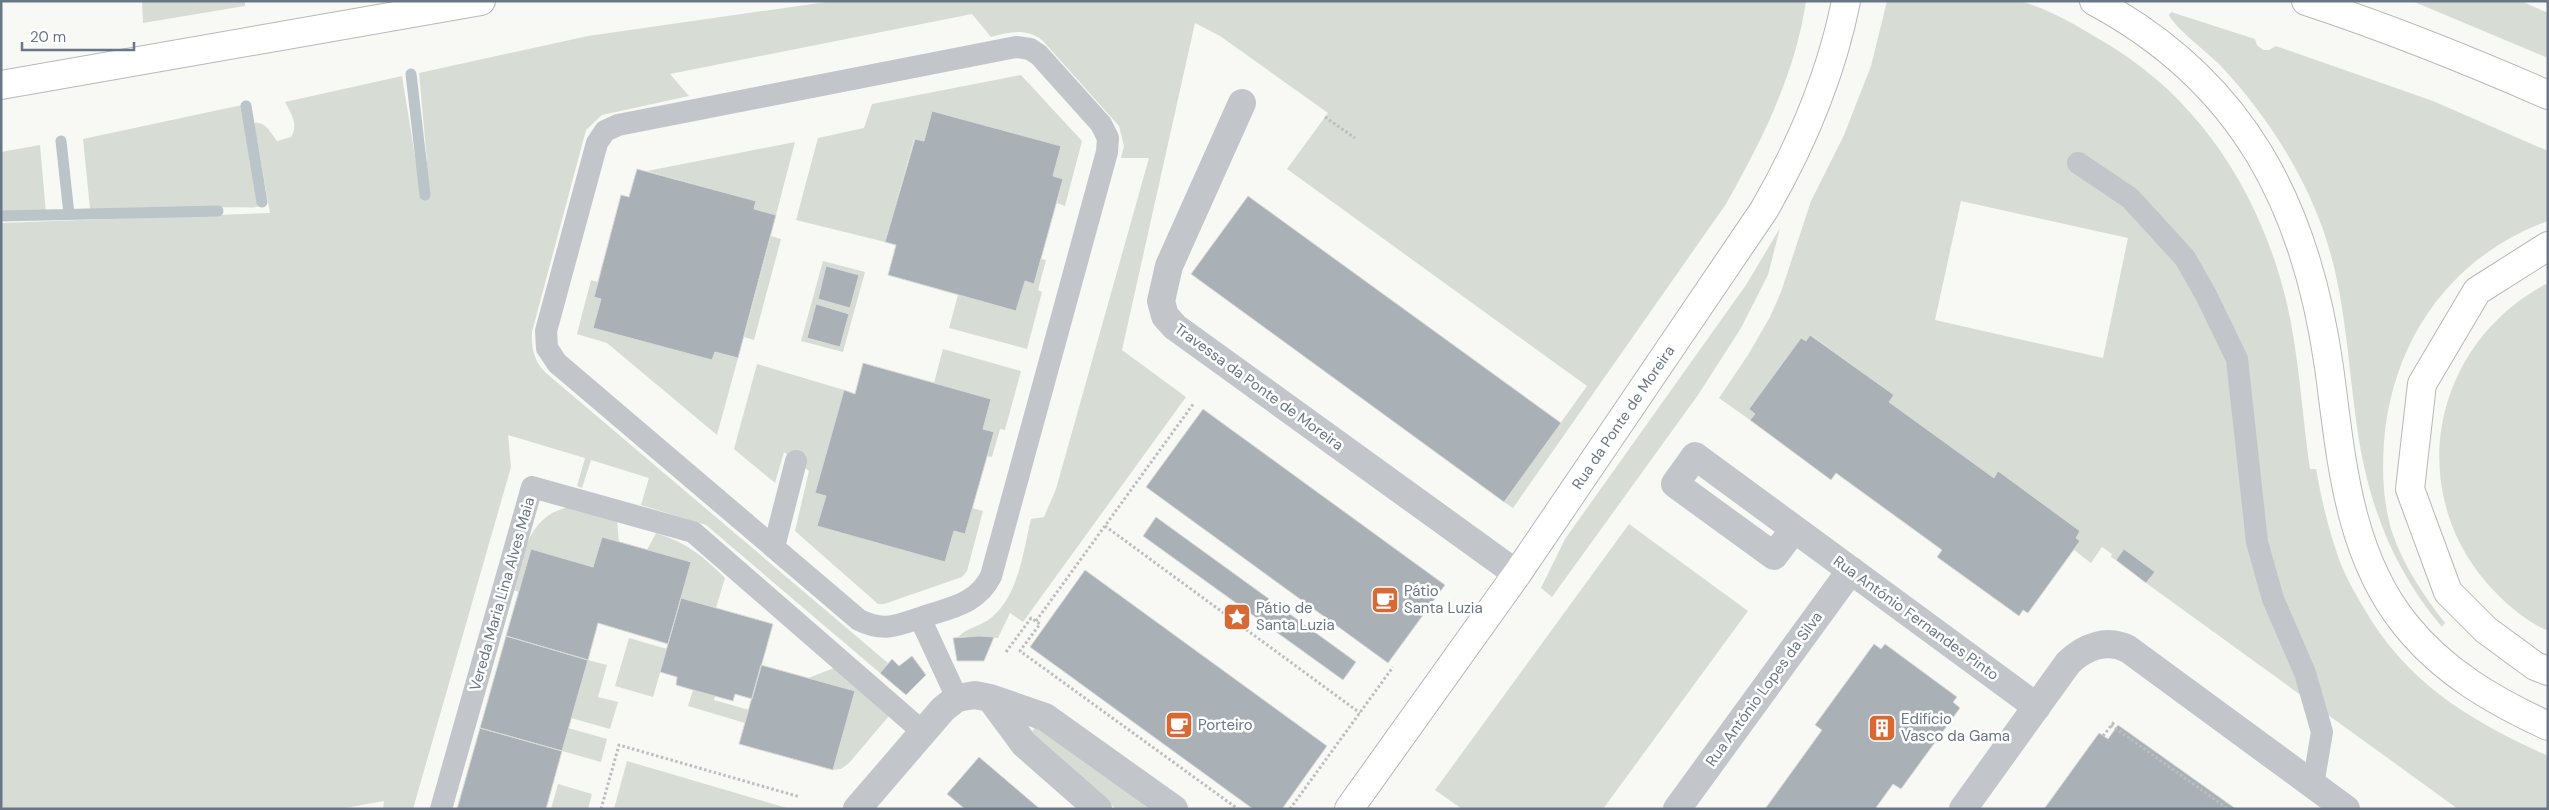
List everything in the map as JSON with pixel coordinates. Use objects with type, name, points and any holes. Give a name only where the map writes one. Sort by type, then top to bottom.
[{"type":"main road","points":[[1,85],[481,1]]},
{"type":"main road","name":"Rua da Ponte de Moreira","points":[[1349,809],[1517,574],[1764,210],[1790,166],[1827,78],[1839,36],[1846,1]]},
{"type":"main road","points":[[2094,1],[2129,20],[2156,39],[2204,83],[2250,138],[2288,207],[2302,244],[2318,305],[2338,442],[2352,515],[2374,571],[2404,624],[2452,671],[2510,708],[2548,726]]},
{"type":"main road","points":[[2306,1],[2362,20],[2473,63],[2548,95]]},
{"type":"main road","points":[[2548,246],[2477,291],[2422,384],[2410,489],[2448,592],[2486,630],[2535,666],[2548,671]]},
{"type":"street","name":"Travessa da Ponte de Moreira","points":[[1242,104],[1168,266],[1161,301],[1166,316],[1182,332],[1517,574]]},
{"type":"street","name":"Rua António Fernandes Pinto","points":[[1794,529],[2037,707]]},
{"type":"street","name":"Rua António Lopes da Silva","points":[[1677,809],[1851,570]]},
{"type":"street","points":[[1963,809],[2075,656],[2091,647],[2120,645],[2313,785],[2339,807]]},
{"type":"street","points":[[857,809],[943,709],[958,698],[975,695],[990,698],[1045,717],[1174,809]]},
{"type":"street","points":[[990,698],[1024,744],[1098,809]]},
{"type":"lane","points":[[1016,47],[1030,49],[1040,55],[1101,124],[1108,138],[1108,152],[991,576],[985,590],[973,599],[920,618],[890,628],[874,628],[859,620],[556,363],[547,348],[546,331],[597,143],[605,131],[618,125],[1016,47]]},
{"type":"lane","points":[[2078,164],[2130,198],[2185,258],[2206,295],[2237,359],[2258,542],[2273,599],[2305,674],[2322,732],[2313,785]]},
{"type":"lane","points":[[774,547],[796,461]]},
{"type":"lane","name":"Vereda Maria Lina Alves Maia","points":[[441,809],[532,487],[694,532],[923,732]]},
{"type":"lane","points":[[920,618],[958,698]]},
{"type":"path","points":[[1324,117],[1354,138]]},
{"type":"path","points":[[1036,622],[1194,403]]},
{"type":"path","points":[[1105,526],[1360,713]]},
{"type":"path","points":[[1006,652],[1031,618],[1040,624],[1020,651],[1238,809]]},
{"type":"path","points":[[1290,809],[1393,667]]},
{"type":"path","points":[[2103,736],[2112,724],[2228,809]]},
{"type":"path","points":[[601,809],[619,745],[800,798]]},
{"type":"shaded area","points":[[142,1],[245,1],[245,6],[143,23]]},
{"type":"shaded area","points":[[833,1],[1806,1],[1794,55],[1785,81],[1764,131],[1726,204],[1513,508],[1504,502],[1587,386],[1287,169],[1328,113],[1220,36],[1195,23],[1122,350],[1186,397],[1023,622],[1010,613],[998,638],[979,636],[958,637],[965,631],[991,618],[1008,597],[1019,572],[1031,519],[1044,517],[1056,489],[1149,158],[1121,158],[1124,146],[1119,126],[1042,40],[1023,32],[991,37],[972,14],[670,74],[689,96],[602,115],[586,130],[532,332],[534,354],[546,373],[888,663],[880,673],[706,525],[641,505],[649,478],[591,460],[582,488],[577,486],[585,458],[508,435],[511,467],[413,809],[383,809],[384,801],[339,809],[1,809],[1,223],[270,213],[254,123],[265,126],[277,141],[291,137],[294,123],[285,102],[402,76],[416,163],[427,161],[419,73],[588,36]]},
{"type":"shaded area","points":[[1887,1],[2019,1],[2056,15],[2114,48],[2149,73],[2180,101],[2207,133],[2231,167],[2251,204],[2268,242],[2281,282],[2291,323],[2310,469],[2316,469],[2324,510],[2333,540],[2341,565],[2351,585],[2379,632],[2419,678],[2466,713],[2548,756],[2548,809],[2458,809],[2146,583],[2154,572],[2124,550],[2116,560],[2111,557],[2112,554],[2102,547],[2091,563],[2074,550],[2080,541],[2076,538],[2080,531],[1999,472],[1994,478],[1889,402],[1894,395],[1811,335],[1806,341],[1801,338],[1749,409],[1755,414],[1750,420],[1719,398],[1748,355],[1770,317],[1781,292],[1811,201],[1844,135],[1871,66]],"holes":[[[1961,201],[2128,238],[2103,358],[1935,320]]]},
{"type":"shaded area","points":[[2412,1],[2521,1],[2548,13],[2548,58]]},
{"type":"shaded area","points":[[2171,12],[2255,39],[2257,45],[2263,50],[2269,50],[2276,46],[2433,101],[2548,151],[2548,221],[2513,236],[2483,256],[2456,279],[2433,306],[2414,336],[2399,369],[2389,405],[2383,465],[2385,499],[2389,521],[2408,568],[2445,623],[2442,627],[2403,571],[2384,531],[2369,488],[2358,436],[2338,283],[2321,224],[2312,202],[2291,160],[2251,101],[2220,65],[2177,26],[2169,15]]},
{"type":"shaded area","points":[[1021,75],[1082,141],[1065,206],[1057,203],[1063,179],[1053,176],[1061,146],[933,111],[924,141],[914,139],[885,242],[796,220],[818,138],[864,128],[872,104]]},
{"type":"shaded area","points":[[242,105],[258,207],[90,209],[83,139]]},
{"type":"shaded area","points":[[795,142],[776,215],[754,209],[756,201],[647,171]]},
{"type":"shaded area","points":[[40,145],[46,213],[1,213],[1,152]]},
{"type":"shaded area","points":[[1780,228],[1768,275],[1741,328],[1698,395],[1552,597],[1541,588],[1565,539],[1746,285]]},
{"type":"shaded area","points":[[771,236],[781,239],[754,340],[744,337]]},
{"type":"shaded area","points":[[1041,259],[1046,260],[1038,290],[1042,292],[1027,349],[949,328],[958,295],[1016,311],[1025,281],[1034,284]]},
{"type":"shaded area","points":[[823,261],[865,272],[843,352],[801,341]],"holes":[[[826,266],[859,275],[850,308],[818,299]],[[816,304],[849,314],[840,347],[807,338]]]},
{"type":"shaded area","points":[[591,280],[598,282],[594,297],[601,299],[593,328],[712,360],[715,352],[738,358],[717,435],[607,343],[577,334]]},
{"type":"shaded area","points":[[2548,283],[2548,631],[2522,616],[2499,597],[2486,582],[2460,544],[2445,503],[2439,460],[2444,418],[2457,378],[2479,341],[2509,309]]},
{"type":"shaded area","points":[[943,349],[1021,371],[1005,430],[1000,429],[992,457],[987,456],[994,432],[983,429],[991,399],[934,383]]},
{"type":"shaded area","points":[[757,364],[844,390],[826,496],[818,525],[945,562],[954,531],[965,534],[972,508],[983,511],[967,571],[962,577],[884,604],[878,604],[795,531],[809,471],[784,452],[775,483],[734,449]]},
{"type":"shaded area","points":[[565,508],[577,508],[617,520],[619,542],[602,537],[593,567],[531,549],[519,592],[513,590],[528,540],[534,530],[542,520],[552,513]]},
{"type":"shaded area","points":[[1629,524],[1748,611],[1603,809],[1462,809],[1435,790]]},
{"type":"shaded area","points":[[656,533],[677,541],[694,551],[725,578],[716,608],[681,598],[691,562],[647,550]]},
{"type":"shaded area","points":[[629,638],[667,649],[653,697],[615,686]]},
{"type":"shaded area","points":[[588,660],[607,665],[598,697],[618,702],[610,729],[571,718]]},
{"type":"shaded area","points":[[834,668],[889,716],[849,763],[841,769],[833,770],[855,691],[808,678]]},
{"type":"shaded area","points":[[693,690],[715,696],[714,700],[749,710],[745,723],[688,706]]},
{"type":"shaded area","points":[[1035,727],[1152,809],[1116,809],[1034,736],[1032,732]]},
{"type":"shaded area","points":[[568,728],[607,739],[601,762],[562,751]]},
{"type":"shaded area","points":[[627,761],[790,809],[614,809]]},
{"type":"shaded area","points":[[558,784],[592,794],[588,809],[551,809]]},
{"type":"building","points":[[932,111],[1061,146],[1053,176],[1063,179],[1034,284],[1025,281],[1016,311],[888,275],[896,245],[885,242],[915,139],[924,141]]},
{"type":"building","points":[[637,169],[756,201],[754,209],[776,215],[738,358],[715,352],[712,360],[593,328],[601,299],[594,297],[621,195],[629,197]]},
{"type":"building","points":[[1248,196],[1561,423],[1504,502],[1191,274]]},
{"type":"building","points":[[826,266],[859,275],[850,308],[818,299]]},
{"type":"building","points":[[816,304],[849,314],[840,347],[807,338]]},
{"type":"building","points":[[1810,335],[1894,395],[1889,402],[1994,478],[1998,471],[2080,531],[2076,538],[2080,541],[2028,613],[2023,610],[2019,616],[1937,557],[1942,550],[1836,473],[1831,480],[1750,420],[1755,414],[1749,409],[1801,338],[1806,341]]},
{"type":"building","points":[[863,363],[991,399],[983,429],[994,432],[965,534],[954,531],[945,562],[817,526],[826,496],[815,493],[844,390],[855,394]]},
{"type":"building","points":[[1203,409],[1445,585],[1388,663],[1146,487]]},
{"type":"building","points":[[1156,517],[1356,662],[1343,680],[1143,536]]},
{"type":"building","points":[[602,537],[691,562],[668,644],[598,623],[588,660],[506,636],[531,549],[593,567]]},
{"type":"building","points":[[2124,549],[2155,572],[2146,583],[2116,560]]},
{"type":"building","points":[[1085,570],[1327,746],[1282,809],[1253,809],[1030,647]]},
{"type":"building","points":[[681,598],[773,624],[752,699],[735,694],[733,701],[693,690],[676,685],[677,677],[660,672]]},
{"type":"building","points":[[506,636],[588,660],[562,751],[480,728]]},
{"type":"building","points":[[994,637],[984,661],[957,661],[953,638]]},
{"type":"building","name":"Edifício Vasco da Gama","points":[[1874,644],[1881,649],[1885,644],[1957,697],[1953,702],[1960,708],[1901,789],[1893,784],[1875,809],[1765,809],[1822,730],[1815,725]]},
{"type":"building","points":[[912,656],[926,675],[906,695],[880,673],[892,659],[899,666]]},
{"type":"building","points":[[761,665],[855,691],[833,770],[739,744]]},
{"type":"building","points":[[2118,725],[2236,809],[2044,809],[2099,733],[2108,739]]},
{"type":"building","points":[[480,728],[562,751],[546,809],[457,809]]},
{"type":"building","points":[[979,757],[1040,809],[965,809],[947,794]]},
{"type":"waterway","points":[[411,74],[425,195]]},
{"type":"waterway","points":[[246,106],[262,202]]},
{"type":"waterway","points":[[61,141],[69,214]]},
{"type":"waterway","points":[[1,216],[218,211]]},
{"type":"place","name":"Pátio Santa Luzia","points":[[1385,600]]},
{"type":"place","name":"Pátio de Santa Luzia","points":[[1237,617]]},
{"type":"place","name":"Porteiro","points":[[1179,725]]},
{"type":"place","name":"Edifício Vasco da Gama","points":[[1882,728]]}]
